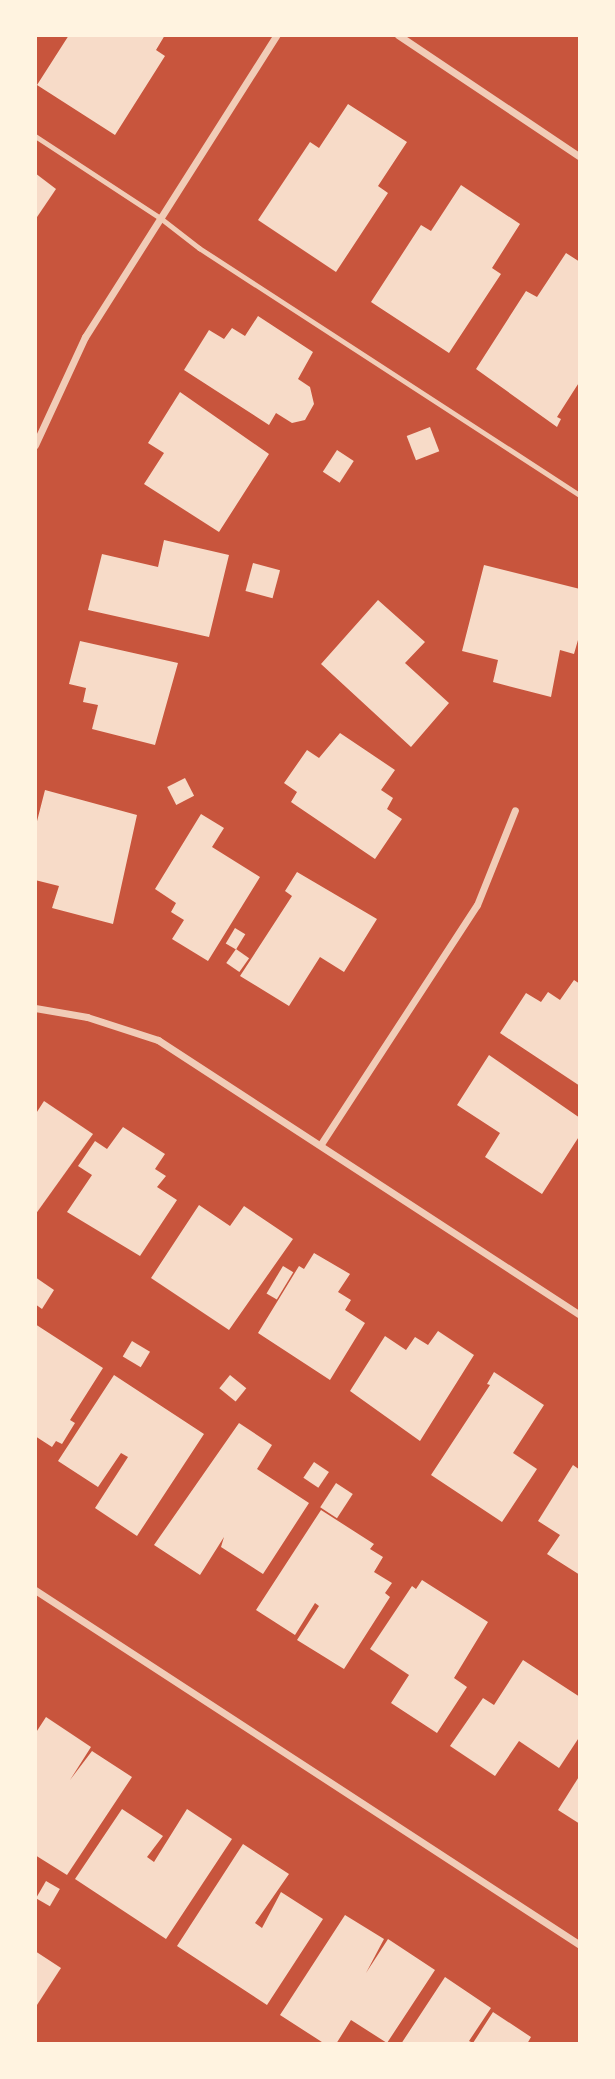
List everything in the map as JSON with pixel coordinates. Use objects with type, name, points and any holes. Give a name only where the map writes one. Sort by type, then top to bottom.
[{"type":"street","points":[[35,445],[85,337],[277,35]]},
{"type":"street","points":[[398,35],[580,157]]},
{"type":"street","points":[[321,1144],[477,905],[515,810]]},
{"type":"street","points":[[35,1008],[87,1017],[158,1040],[580,1315]]},
{"type":"street","points":[[35,1590],[580,1945]]},
{"type":"lane","points":[[35,135],[159,217],[199,248],[580,495]]},
{"type":"building","points":[[69,35],[165,35],[156,50],[165,56],[115,135],[37,85]]},
{"type":"building","points":[[348,104],[407,142],[378,186],[388,193],[336,272],[258,220],[310,142],[319,148]]},
{"type":"building","points":[[35,173],[56,189],[35,220]]},
{"type":"building","points":[[461,185],[520,224],[492,268],[501,274],[449,353],[371,302],[421,225],[431,231]]},
{"type":"building","points":[[566,253],[580,262],[580,381],[557,417],[561,419],[557,427],[476,369],[526,291],[537,297]]},
{"type":"building","points":[[258,316],[313,352],[298,379],[310,387],[314,404],[305,420],[292,423],[276,413],[269,425],[184,370],[209,330],[224,339],[232,328],[245,336]]},
{"type":"building","points":[[180,392],[269,454],[219,532],[144,484],[164,453],[148,443]]},
{"type":"building","points":[[430,427],[439,451],[416,460],[407,436]]},
{"type":"building","points":[[337,450],[354,461],[340,483],[323,472]]},
{"type":"building","points":[[164,540],[229,555],[209,637],[88,610],[102,554],[158,567]]},
{"type":"building","points":[[253,563],[280,570],[273,598],[245,591]]},
{"type":"building","points":[[484,565],[580,589],[580,633],[574,654],[560,650],[551,697],[493,682],[498,660],[462,651]]},
{"type":"building","points":[[378,600],[425,642],[405,663],[449,703],[411,747],[321,664]]},
{"type":"building","points":[[80,641],[178,663],[155,745],[92,729],[98,705],[83,702],[86,688],[69,684]]},
{"type":"building","points":[[340,733],[395,770],[381,790],[393,798],[387,809],[402,819],[375,859],[291,802],[297,792],[284,783],[307,750],[319,758]]},
{"type":"building","points":[[185,778],[194,796],[176,805],[167,787]]},
{"type":"building","points":[[45,790],[137,815],[113,924],[52,908],[59,886],[35,880],[35,829]]},
{"type":"building","points":[[201,814],[224,828],[212,847],[260,877],[208,961],[172,939],[184,920],[171,912],[176,903],[155,889]]},
{"type":"building","points":[[297,872],[377,919],[344,972],[320,957],[289,1006],[240,976],[292,896],[285,891]]},
{"type":"building","points":[[235,928],[245,934],[236,950],[226,943]]},
{"type":"building","points":[[236,949],[249,958],[239,972],[226,963]]},
{"type":"building","points":[[574,980],[580,984],[580,1086],[500,1033],[526,993],[541,1002],[548,992],[560,1000]]},
{"type":"building","points":[[489,1055],[580,1118],[580,1135],[542,1194],[485,1157],[500,1133],[457,1105]]},
{"type":"building","points":[[44,1101],[93,1134],[35,1215],[35,1115]]},
{"type":"building","points":[[123,1127],[165,1154],[155,1169],[166,1176],[157,1187],[177,1200],[140,1256],[67,1212],[92,1175],[78,1166],[95,1141],[107,1149]]},
{"type":"building","points":[[199,1205],[230,1226],[244,1206],[293,1239],[229,1330],[151,1278]]},
{"type":"building","points":[[314,1253],[350,1274],[338,1292],[351,1300],[345,1310],[365,1323],[330,1380],[258,1333],[299,1266],[304,1269]]},
{"type":"building","points":[[283,1266],[293,1272],[277,1300],[267,1293]]},
{"type":"building","points":[[35,1277],[54,1290],[42,1309],[35,1304]]},
{"type":"building","points":[[35,1324],[103,1368],[70,1420],[75,1423],[62,1444],[56,1441],[52,1447],[35,1436]]},
{"type":"building","points":[[438,1331],[474,1355],[420,1441],[350,1391],[385,1336],[406,1350],[415,1337],[428,1345]]},
{"type":"building","points":[[132,1341],[150,1352],[141,1367],[123,1356]]},
{"type":"building","points":[[494,1372],[544,1405],[513,1453],[537,1469],[502,1522],[431,1475],[490,1385],[487,1384]]},
{"type":"building","points":[[114,1375],[204,1434],[137,1536],[95,1508],[128,1457],[121,1453],[98,1487],[58,1461]]},
{"type":"building","points":[[230,1375],[246,1388],[236,1401],[219,1388]]},
{"type":"building","points":[[239,1423],[272,1445],[257,1469],[309,1503],[263,1574],[221,1547],[224,1537],[200,1575],[154,1545]]},
{"type":"building","points":[[314,1462],[329,1472],[318,1488],[303,1478]]},
{"type":"building","points":[[573,1465],[580,1470],[580,1575],[547,1554],[560,1535],[538,1521]]},
{"type":"building","points":[[336,1483],[353,1494],[337,1518],[320,1507]]},
{"type":"building","points":[[321,1510],[374,1544],[370,1549],[383,1557],[374,1572],[392,1583],[385,1593],[390,1597],[344,1669],[297,1640],[319,1606],[315,1603],[295,1635],[256,1610]]},
{"type":"building","points":[[422,1580],[488,1622],[454,1678],[467,1687],[437,1733],[391,1703],[409,1675],[370,1649],[412,1586],[416,1589]]},
{"type":"building","points":[[523,1660],[580,1697],[580,1736],[559,1768],[519,1741],[495,1776],[450,1746],[483,1698],[494,1705]]},
{"type":"building","points":[[46,1717],[91,1747],[70,1780],[92,1751],[132,1777],[67,1875],[35,1855],[35,1734]]},
{"type":"building","points":[[580,1775],[580,1824],[558,1810]]},
{"type":"building","points":[[122,1809],[163,1836],[147,1857],[154,1862],[187,1809],[232,1839],[166,1939],[75,1879]]},
{"type":"building","points":[[243,1844],[289,1874],[255,1923],[262,1928],[281,1892],[323,1919],[267,2005],[177,1946]]},
{"type":"building","points":[[46,1881],[60,1889],[50,1906],[36,1898]]},
{"type":"building","points":[[345,1915],[384,1939],[366,1973],[388,1939],[435,1970],[387,2043],[351,2020],[336,2044],[325,2044],[280,2015]]},
{"type":"building","points":[[35,1951],[61,1968],[35,2008]]},
{"type":"building","points":[[445,1977],[491,2008],[469,2041],[473,2043],[493,2012],[531,2037],[527,2044],[401,2044]]}]
